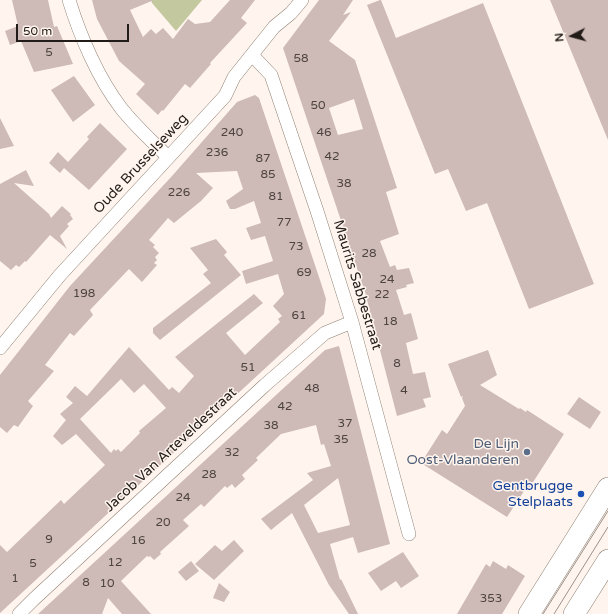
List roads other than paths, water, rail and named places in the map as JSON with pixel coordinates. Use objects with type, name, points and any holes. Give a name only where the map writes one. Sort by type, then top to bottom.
[{"type":"main road","points":[[529,614],[608,488]]},
{"type":"main road","points":[[574,614],[608,560]]},
{"type":"street","points":[[69,0],[76,23],[106,87],[121,109],[168,157]]},
{"type":"street","name":"Oude Brusselseweg","points":[[0,348],[60,274],[225,96],[234,77],[274,26],[291,13],[302,0]]},
{"type":"street","name":"Maurits Sabbestraat","points":[[252,55],[271,75],[317,211],[352,322],[409,534]]},
{"type":"street","name":"Jacob Van Arteveldestraat","points":[[19,614],[259,390],[325,332],[352,322]]},
{"type":"tram line","points":[[543,614],[608,511]]},
{"type":"tram line","points":[[554,614],[608,527]]},
{"type":"place","name":"De Lijn Oost-Vlaanderen","points":[[527,452]]},
{"type":"place","name":"Gentbrugge Stelplaats","points":[[581,494]]}]
